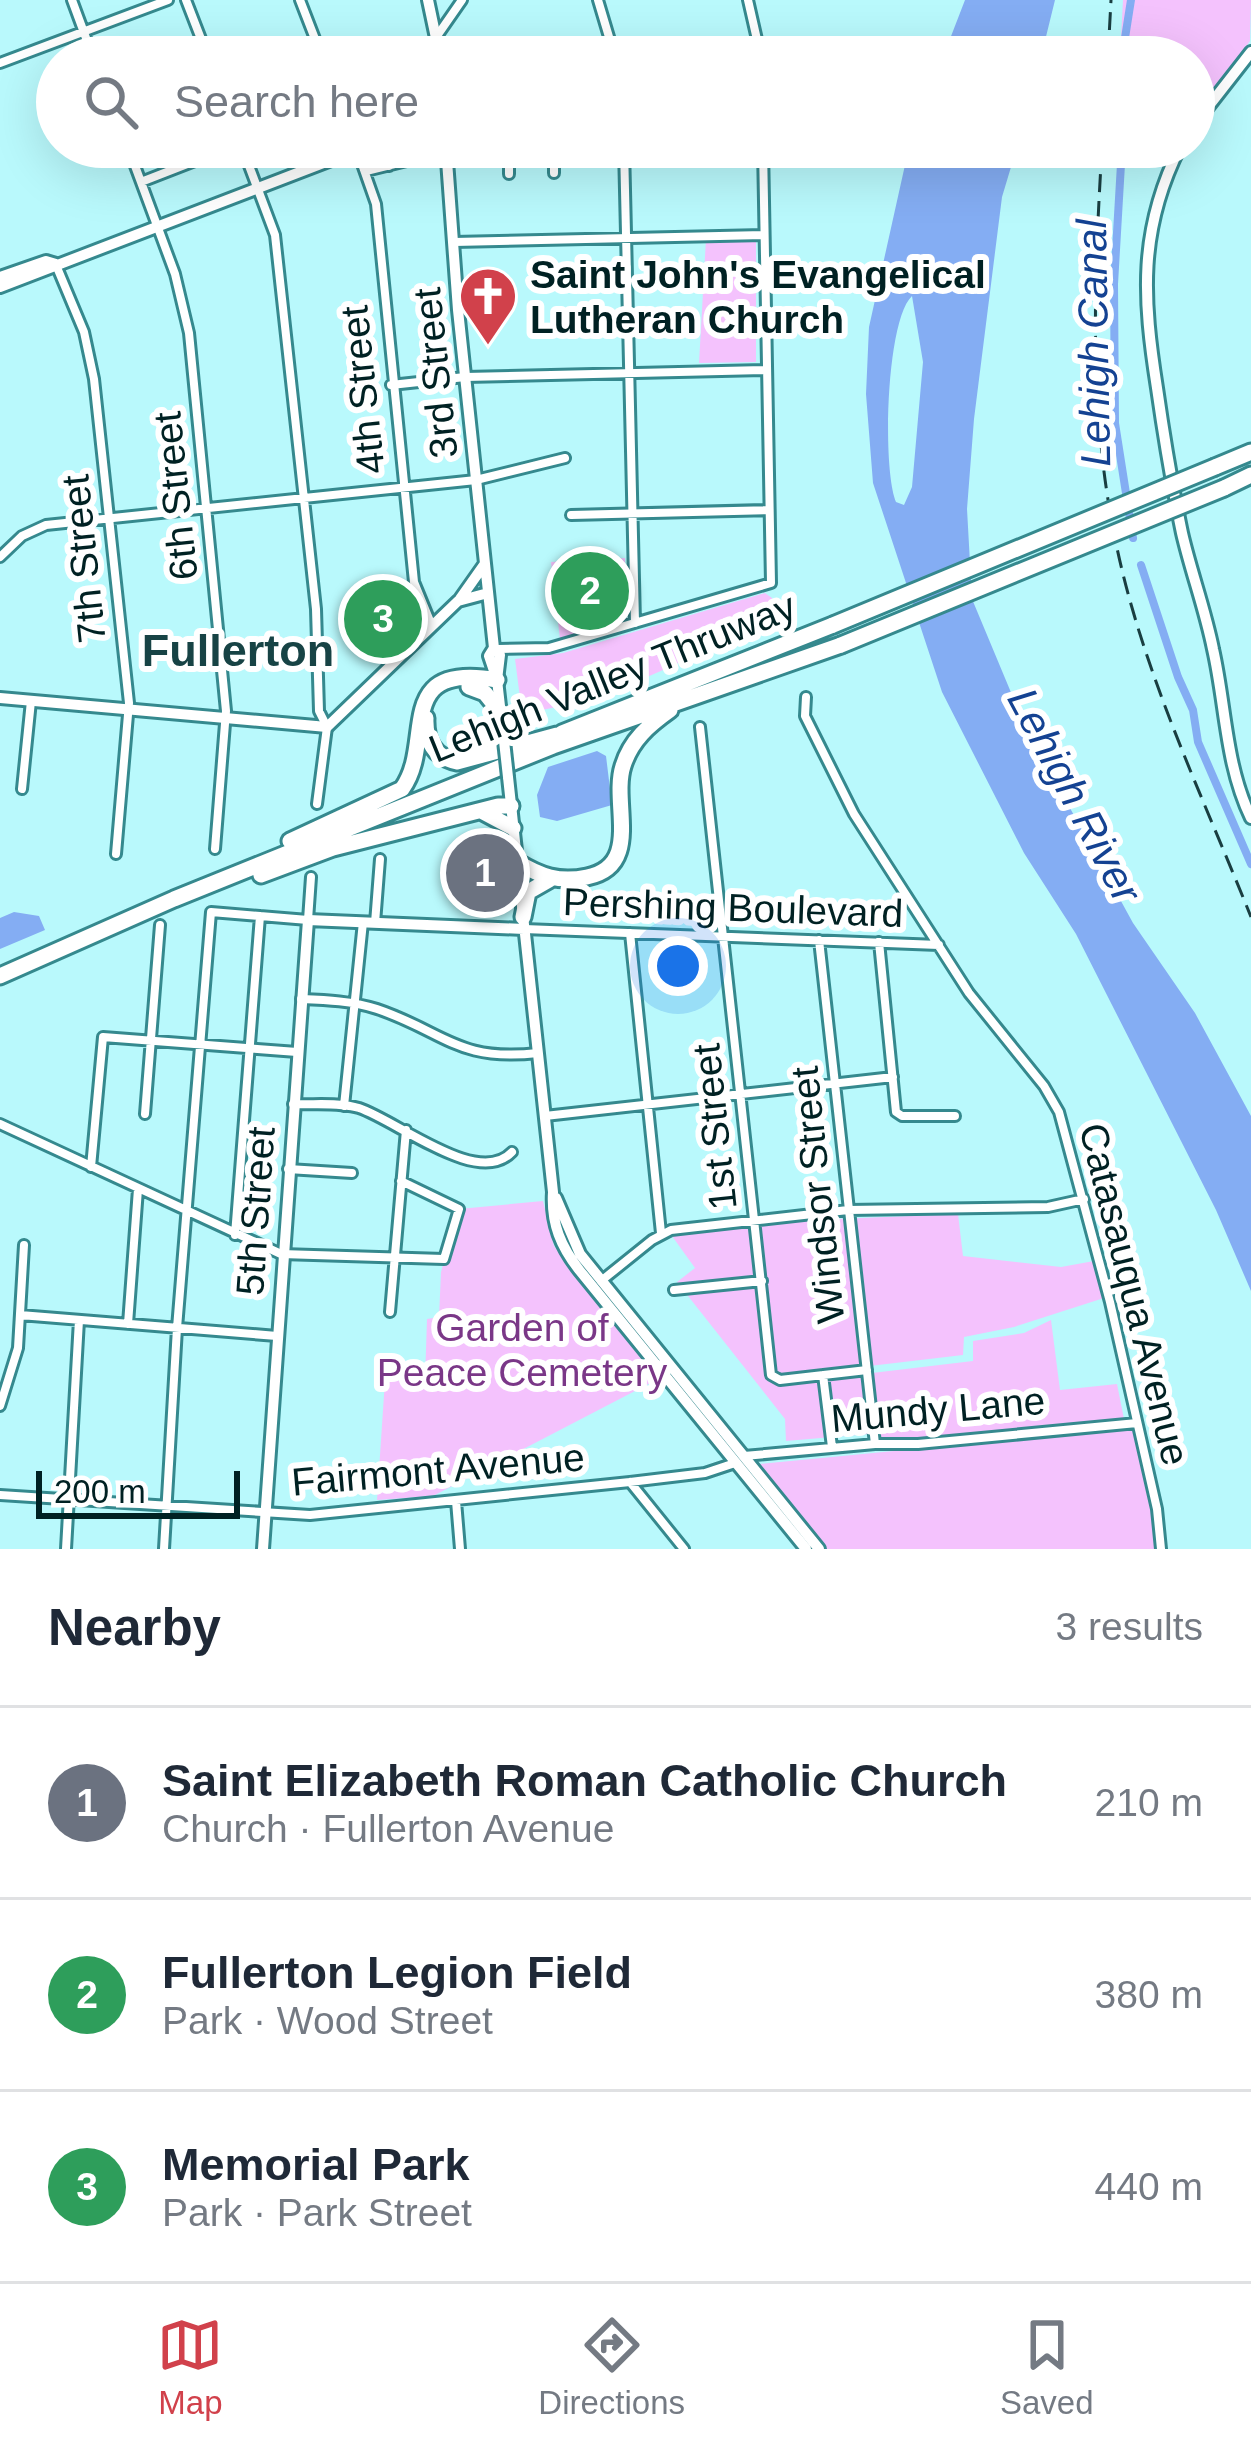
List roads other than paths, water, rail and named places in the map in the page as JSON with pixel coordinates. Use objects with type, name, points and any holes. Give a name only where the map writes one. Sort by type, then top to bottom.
[{"type":"highway","name":"Lehigh Valley Thruway","points":[[0,971],[290,842],[1251,452]]},
{"type":"highway","name":"Lehigh Valley Thruway","points":[[0,971],[553,746],[841,645],[1251,475]]},
{"type":"highway","points":[[497,680],[443,694],[427,714],[429,741],[446,760],[462,763],[557,735]]},
{"type":"highway","points":[[290,842],[401,789],[412,771],[419,712],[433,691],[455,681],[497,680]]},
{"type":"highway","points":[[469,687],[484,693],[501,712]]},
{"type":"highway","points":[[524,923],[528,892],[539,882],[591,877],[615,860],[622,843],[619,794],[627,756],[643,731],[682,701]]},
{"type":"highway","points":[[105,930],[333,848],[511,806]]},
{"type":"highway","points":[[480,811],[513,828]]},
{"type":"highway","points":[[517,862],[554,879]]},
{"type":"street","points":[[72,0],[86,36]]},
{"type":"street","points":[[73,36],[168,0]]},
{"type":"street","points":[[186,0],[200,36]]},
{"type":"street","points":[[300,0],[314,36]]},
{"type":"street","points":[[428,0],[437,36]]},
{"type":"street","points":[[438,36],[462,0]]},
{"type":"street","points":[[598,0],[609,36]]},
{"type":"street","points":[[748,0],[758,36]]},
{"type":"street","points":[[0,63],[36,50]]},
{"type":"street","points":[[1215,98],[1251,52]]},
{"type":"street","name":"6th Street","points":[[136,168],[176,277],[189,333],[226,717],[215,849]]},
{"type":"street","points":[[141,182],[177,168]]},
{"type":"street","points":[[250,168],[275,235],[316,609],[319,711],[326,727],[317,804]]},
{"type":"street","points":[[0,287],[309,168]]},
{"type":"street","name":"4th Street","points":[[365,168],[376,204],[414,582],[432,626]]},
{"type":"street","points":[[366,171],[379,168]]},
{"type":"street","name":"3rd Street","points":[[448,168],[494,647],[489,656],[501,712],[553,1192],[573,1242],[598,1284],[739,1459]]},
{"type":"street","points":[[509,168],[509,173]]},
{"type":"street","points":[[625,168],[635,623]]},
{"type":"street","points":[[494,647],[541,650],[770,584],[763,168]]},
{"type":"street","points":[[1171,168],[1150,233],[1145,304],[1182,533],[1215,654],[1230,757],[1251,818]]},
{"type":"street","points":[[453,242],[764,235]]},
{"type":"street","points":[[0,277],[46,261],[56,264]]},
{"type":"street","name":"7th Street","points":[[56,264],[91,360],[109,519],[128,709],[116,854]]},
{"type":"street","points":[[392,385],[465,376],[767,370]]},
{"type":"street","points":[[0,557],[22,536],[46,525],[476,480],[565,458]]},
{"type":"street","points":[[571,515],[769,510]]},
{"type":"street","points":[[0,698],[326,727],[458,601],[485,562]]},
{"type":"street","points":[[458,601],[488,592]]},
{"type":"street","name":"Catasauqua Avenue","points":[[806,697],[805,716],[848,802],[969,993],[1050,1096],[1063,1124],[1157,1509],[1161,1549]]},
{"type":"street","points":[[22,789],[31,701]]},
{"type":"street","name":"1st Street","points":[[700,727],[772,1378],[823,1375]]},
{"type":"street","points":[[344,1106],[380,859]]},
{"type":"street","name":"5th Street","points":[[263,1549],[311,878]]},
{"type":"street","points":[[164,1549],[211,912],[308,920]]},
{"type":"street","points":[[235,1234],[260,916]]},
{"type":"street","name":"Pershing Boulevard","points":[[308,920],[524,923],[630,933],[939,945]]},
{"type":"street","points":[[145,1114],[160,925]]},
{"type":"street","points":[[630,933],[661,1233]]},
{"type":"street","name":"Windsor Street","points":[[819,940],[875,1444]]},
{"type":"street","points":[[879,942],[896,1112],[955,1117]]},
{"type":"street","points":[[302,999],[356,1003],[475,1053],[538,1053]]},
{"type":"street","points":[[92,1167],[103,1037],[297,1052]]},
{"type":"street","points":[[544,1116],[892,1077]]},
{"type":"street","points":[[293,1103],[357,1107],[473,1164],[498,1163],[512,1152]]},
{"type":"street","points":[[0,1124],[281,1254],[444,1259],[459,1209],[401,1180]]},
{"type":"street","points":[[390,1312],[406,1130]]},
{"type":"street","points":[[288,1169],[352,1173]]},
{"type":"street","points":[[128,1324],[138,1189]]},
{"type":"street","points":[[598,1284],[661,1233],[848,1210],[1048,1207],[1084,1199]]},
{"type":"street","points":[[0,1406],[5,1378],[19,1348],[25,1245]]},
{"type":"street","points":[[674,1290],[762,1281]]},
{"type":"street","points":[[20,1316],[277,1336]]},
{"type":"street","points":[[65,1549],[79,1320]]},
{"type":"street","points":[[832,1448],[823,1375],[867,1370]]},
{"type":"street","name":"Mundy Lane","points":[[739,1459],[1137,1423]]},
{"type":"street","points":[[739,1459],[806,1549]]},
{"type":"street","points":[[739,1459],[819,1549]]},
{"type":"street","name":"Fairmont Avenue","points":[[0,1495],[310,1515],[630,1483],[705,1472],[739,1459]]},
{"type":"street","points":[[630,1483],[684,1549]]},
{"type":"street","points":[[456,1501],[460,1549]]},
{"type":"water","points":[[965,0],[1055,0],[1046,36],[951,36]]},
{"type":"water","points":[[904,168],[1011,168],[1002,197],[974,419],[967,509],[972,599],[1025,726],[1133,923],[1195,1013],[1251,1116],[1251,1291],[1216,1210],[1076,934],[1024,853],[942,692],[873,483],[866,394],[869,327]],"holes":[[[912,296],[923,362],[912,487],[904,505],[896,502],[888,429],[897,334]]]},
{"type":"water","points":[[597,751],[606,756],[612,805],[557,821],[540,817],[537,795],[548,767]]},
{"type":"water","points":[[14,912],[39,916],[45,930],[0,949],[0,918]]},
{"type":"waterway","name":"Lehigh Canal","points":[[1125,36],[1131,0]]},
{"type":"waterway","name":"Lehigh Canal","points":[[1121,168],[1114,284],[1115,423],[1133,538]]},
{"type":"waterway","name":"Lehigh Canal","points":[[1141,565],[1193,710],[1198,742],[1251,864]]},
{"type":"railway","points":[[1109,36],[1111,0]]},
{"type":"railway","points":[[1101,168],[1097,398],[1117,548],[1159,689],[1251,917]]},
{"type":"place","name":"Saint John's Evangelical Lutheran Church","points":[[488,347]]},
{"type":"place","name":"Fullerton Legion Field","points":[[590,591]]},
{"type":"place","name":"Memorial Park","points":[[383,619]]},
{"type":"place","name":"Saint Elizabeth Roman Catholic Church","points":[[485,873]]},
{"type":"district","name":"Fullerton","points":[[238,650]]},
{"type":"water label","name":"Lehigh River","points":[[1075,795]]},
{"type":"park label","name":"Garden of Peace Cemetery","points":[[522,1350]]}]
